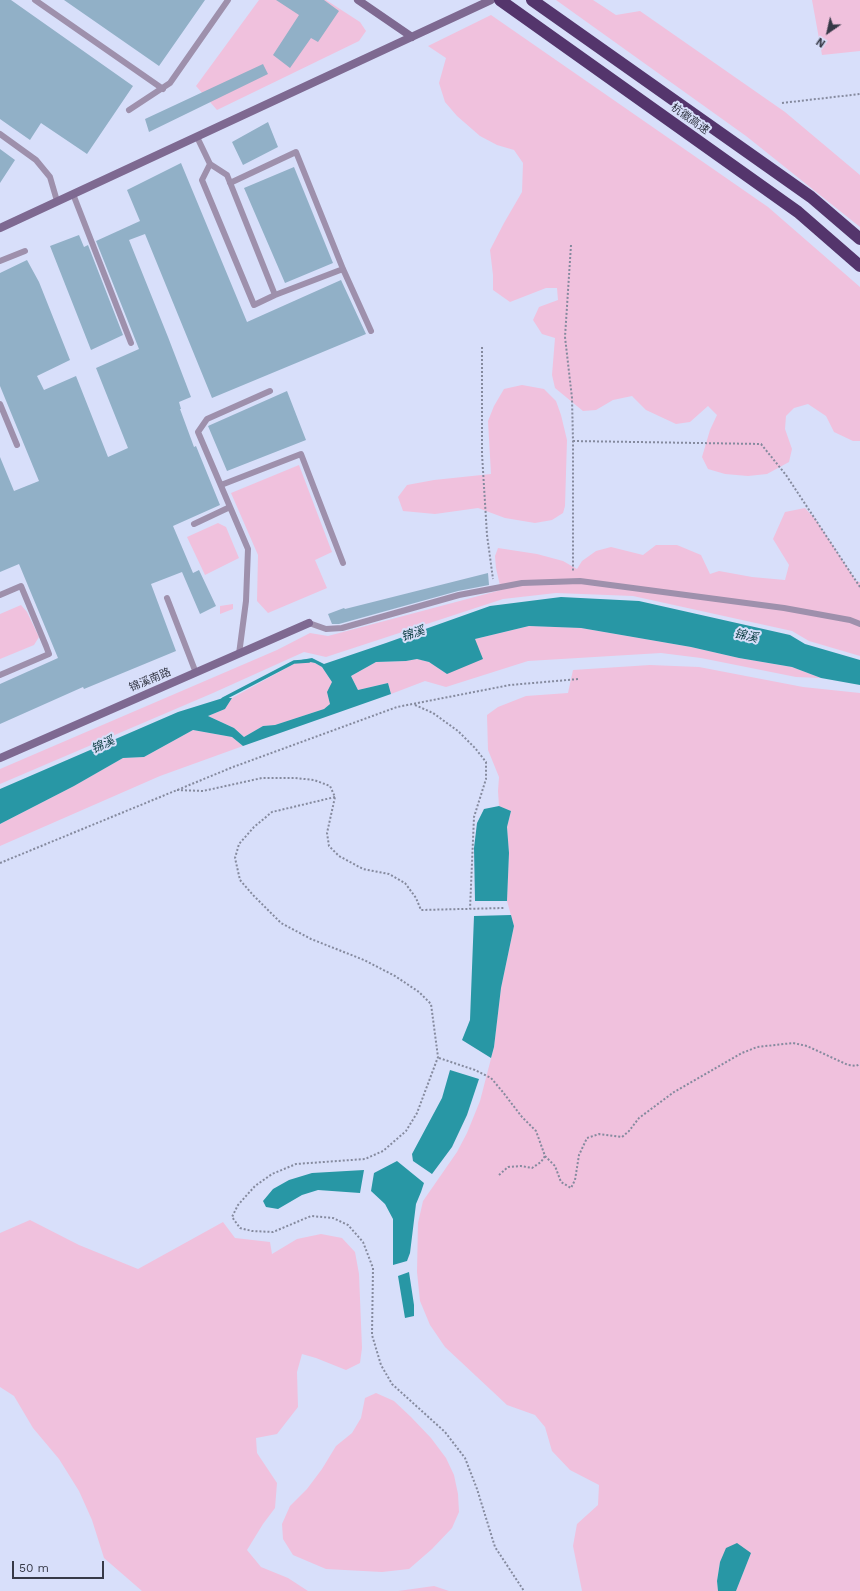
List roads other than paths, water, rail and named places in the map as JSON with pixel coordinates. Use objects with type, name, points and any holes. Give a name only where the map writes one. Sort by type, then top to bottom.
[{"type":"highway","name":"杭徽高速","points":[[500,0],[798,212],[860,266]]},
{"type":"highway","name":"杭徽高速","points":[[534,1],[811,197],[860,239]]},
{"type":"street","points":[[358,0],[412,37]]},
{"type":"street","points":[[0,228],[491,0]]},
{"type":"street","name":"锦溪南路","points":[[0,758],[309,623]]},
{"type":"lane","points":[[35,0],[163,89]]},
{"type":"lane","points":[[129,110],[170,83],[228,0]]},
{"type":"lane","points":[[0,134],[36,160],[50,177],[57,202]]},
{"type":"lane","points":[[197,137],[210,164],[227,175],[275,295]]},
{"type":"lane","points":[[230,183],[296,152],[343,269],[371,331]]},
{"type":"lane","points":[[210,164],[202,180],[254,305],[275,295],[343,269]]},
{"type":"lane","points":[[73,194],[131,343]]},
{"type":"lane","points":[[0,261],[25,251]]},
{"type":"lane","points":[[239,654],[246,601],[248,549],[198,432],[207,419],[270,391]]},
{"type":"lane","points":[[0,404],[17,445]]},
{"type":"lane","points":[[221,485],[301,454],[343,563]]},
{"type":"lane","points":[[194,524],[230,507]]},
{"type":"lane","points":[[309,623],[326,629],[342,628],[459,595],[494,588],[522,583],[580,581],[784,608],[850,620],[860,624]]},
{"type":"lane","points":[[0,595],[21,586],[49,654],[0,675]]},
{"type":"lane","points":[[167,598],[196,673]]},
{"type":"water","points":[[561,597],[639,601],[790,635],[805,644],[860,660],[860,685],[821,678],[792,667],[739,658],[691,647],[581,628],[529,626],[475,639],[483,659],[447,674],[429,662],[417,659],[376,662],[351,676],[358,690],[388,683],[391,694],[243,746],[232,737],[193,730],[144,757],[123,758],[74,786],[0,824],[0,789],[178,712],[223,698],[232,698],[225,709],[208,716],[234,728],[244,737],[263,726],[275,725],[324,709],[330,704],[327,692],[332,682],[322,667],[315,663],[301,660],[312,658],[324,664],[490,606]]},
{"type":"water","points":[[499,806],[511,811],[507,827],[509,853],[507,901],[475,901],[474,848],[477,823],[484,809]]},
{"type":"water","points":[[511,915],[514,926],[501,988],[494,1047],[491,1058],[462,1040],[470,1020],[474,916]]},
{"type":"water","points":[[450,1070],[479,1079],[467,1115],[452,1147],[432,1174],[413,1161],[412,1154],[442,1098]]},
{"type":"water","points":[[397,1161],[424,1183],[416,1204],[410,1253],[407,1261],[393,1265],[393,1219],[385,1204],[371,1191],[374,1173]]},
{"type":"water","points":[[364,1170],[360,1193],[318,1190],[302,1195],[278,1209],[266,1207],[263,1201],[273,1189],[289,1180],[312,1173]]},
{"type":"water","points":[[409,1272],[414,1305],[414,1316],[405,1318],[398,1276]]},
{"type":"water","points":[[737,1543],[751,1553],[736,1591],[718,1591],[717,1581],[720,1562],[726,1548]]},
{"type":"waterway","name":"锦溪","points":[[223,699],[294,662],[309,661]]}]
